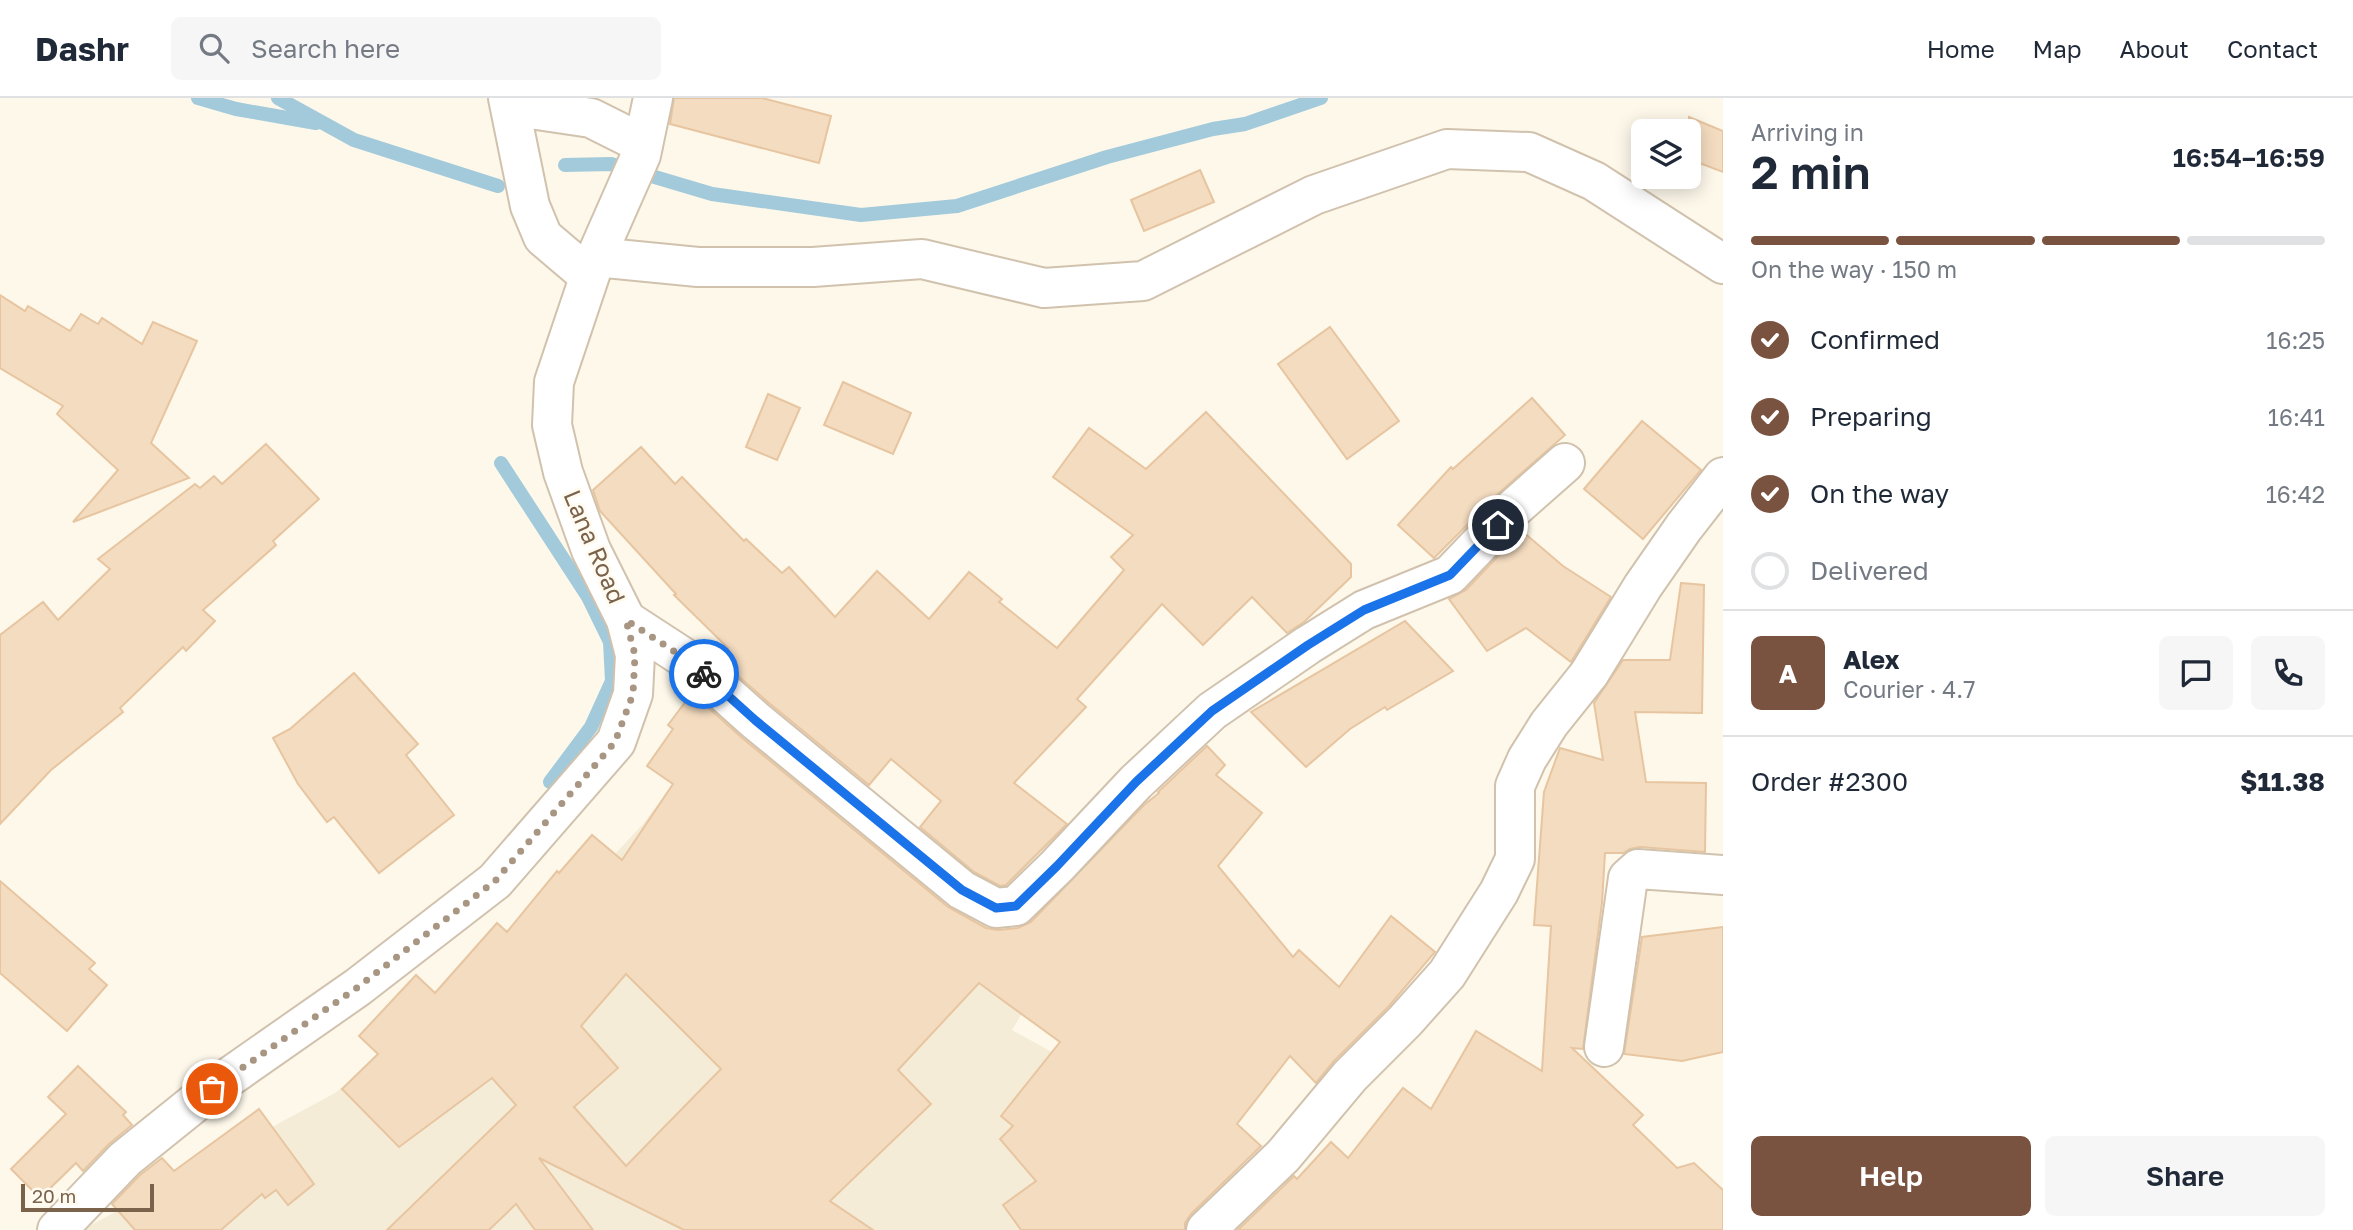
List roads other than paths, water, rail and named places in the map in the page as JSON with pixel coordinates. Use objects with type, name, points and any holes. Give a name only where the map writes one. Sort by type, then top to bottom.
[{"type":"street","points":[[508,98],[530,206],[543,237],[592,266],[813,267],[922,259],[1044,288],[1143,281],[1314,195],[1447,149],[1529,152],[1594,181],[1723,264]]},
{"type":"street","points":[[514,98],[537,110],[591,118],[642,150]]},
{"type":"street","name":"Lana Road","points":[[57,1230],[125,1159],[212,1089],[358,987],[495,881],[615,742],[633,694],[635,655],[626,620],[591,550],[563,472],[552,425],[554,382],[592,266],[642,150],[653,98]]},
{"type":"street","points":[[626,620],[689,661],[755,720],[962,890],[996,908],[1016,906],[1136,782],[1212,711],[1364,610],[1450,575],[1514,508],[1565,463]]},
{"type":"street","points":[[1206,1230],[1283,1156],[1350,1076],[1447,974],[1499,892],[1515,859],[1515,786],[1527,759],[1549,724],[1589,674],[1670,547],[1723,477]]},
{"type":"street","points":[[1604,1047],[1628,878],[1638,869],[1723,875]]},
{"type":"waterway","points":[[198,98],[236,109],[316,123]]},
{"type":"waterway","points":[[278,98],[354,140],[498,186]]},
{"type":"waterway","points":[[565,165],[611,164],[712,194],[861,215],[957,206],[1107,157],[1213,129],[1245,124],[1321,98]]},
{"type":"waterway","points":[[501,463],[588,597],[610,642],[612,681],[591,727],[550,782]]}]
